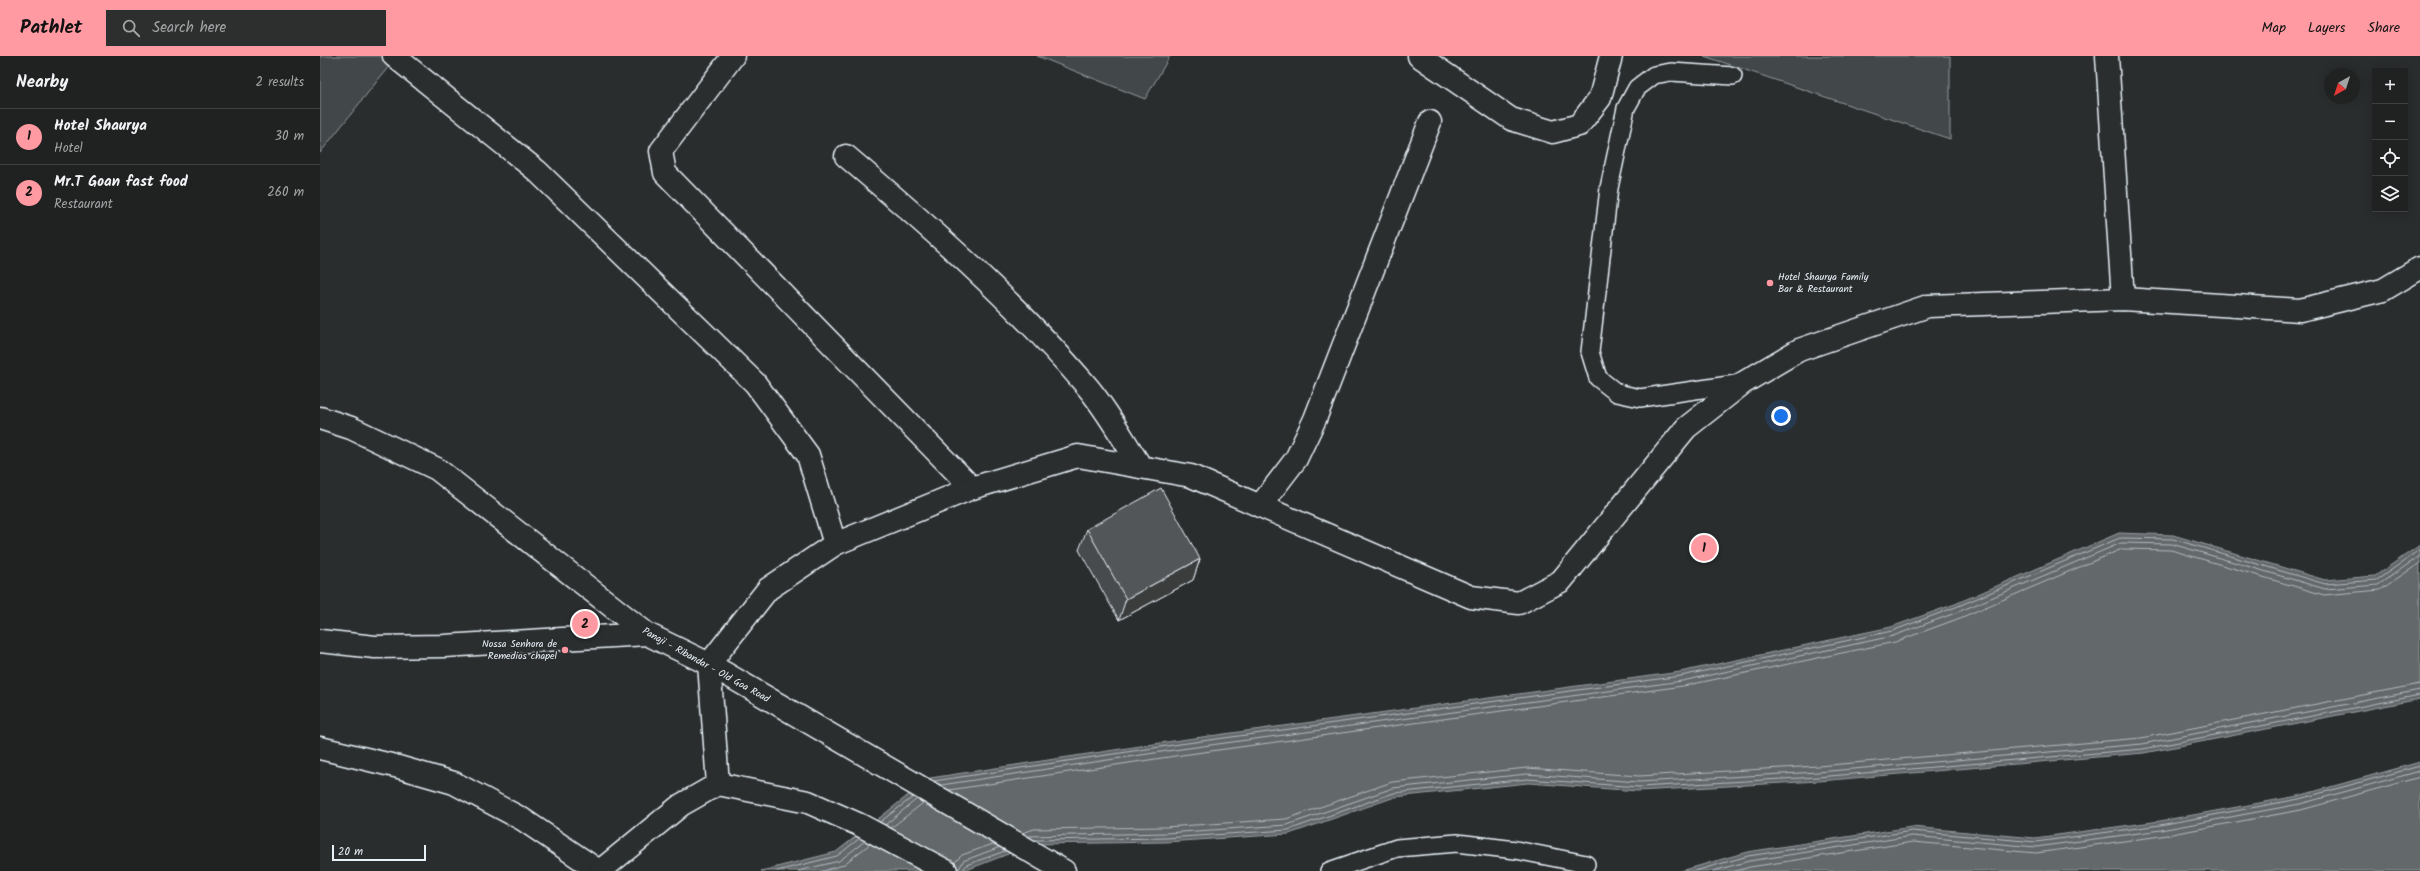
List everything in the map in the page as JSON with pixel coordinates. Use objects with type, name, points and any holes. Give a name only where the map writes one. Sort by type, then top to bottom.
[{"type":"main road","points":[[394,56],[536,171],[755,383],[808,455],[834,544]]},
{"type":"main road","points":[[733,56],[661,151],[665,173],[972,488]]},
{"type":"main road","points":[[1419,56],[1511,119],[1553,132],[1579,125],[1600,98],[1611,56]]},
{"type":"main road","points":[[2107,56],[2123,299]]},
{"type":"main road","points":[[1260,506],[1296,460],[1315,419],[1430,122]]},
{"type":"main road","points":[[846,156],[907,208],[998,290],[1086,385],[1142,467]]},
{"type":"main road","points":[[718,784],[709,664],[768,589],[834,544],[972,488],[1078,456],[1191,476],[1471,597],[1519,603],[1561,581],[1686,428],[1743,383],[1799,350],[1928,306],[2123,299],[2300,310],[2383,290],[2420,268]]},
{"type":"main road","name":"Panaji - Ribandar - Old Goa Road","points":[[320,418],[351,428],[437,469],[647,634],[709,664],[1064,871]]},
{"type":"main road","points":[[320,641],[375,647],[444,646],[647,634]]},
{"type":"main road","points":[[320,748],[395,766],[454,783],[522,819],[600,871],[681,805],[718,784],[808,802],[860,825],[946,871]]},
{"type":"lane","points":[[1733,76],[1671,72],[1654,75],[1637,88],[1626,108],[1609,188],[1590,352],[1598,378],[1617,393],[1640,398],[1743,383]]},
{"type":"lane","points":[[1329,871],[1397,848],[1457,843],[1516,850],[1586,864]]},
{"type":"shaded area","points":[[320,56],[397,56],[320,153]]},
{"type":"shaded area","points":[[1037,56],[1170,56],[1145,99]]},
{"type":"shaded area","points":[[1704,56],[1950,56],[1950,139]]},
{"type":"water","points":[[2119,533],[2173,535],[2325,580],[2375,576],[2420,545],[2420,699],[2144,753],[1819,781],[1638,791],[1528,783],[1395,797],[1289,834],[1166,842],[1034,844],[964,871],[761,871],[836,852],[930,778],[1180,740],[1680,672],[1891,627],[1955,604]]},
{"type":"water","points":[[2420,762],[2420,871],[1681,871],[1747,852],[1912,827],[2035,838],[2160,821],[2298,796]]},
{"type":"building","points":[[1161,488],[1200,559],[1126,599],[1087,529]]},
{"type":"place","name":"Hotel Shaurya Family Bar & Restaurant","points":[[1770,283]]},
{"type":"place","name":"Hotel Shaurya","points":[[1704,548]]},
{"type":"place","name":"Mr.T Goan fast food","points":[[585,624]]},
{"type":"place","name":"Nossa Senhora de Remedios chapel","points":[[565,650]]}]
